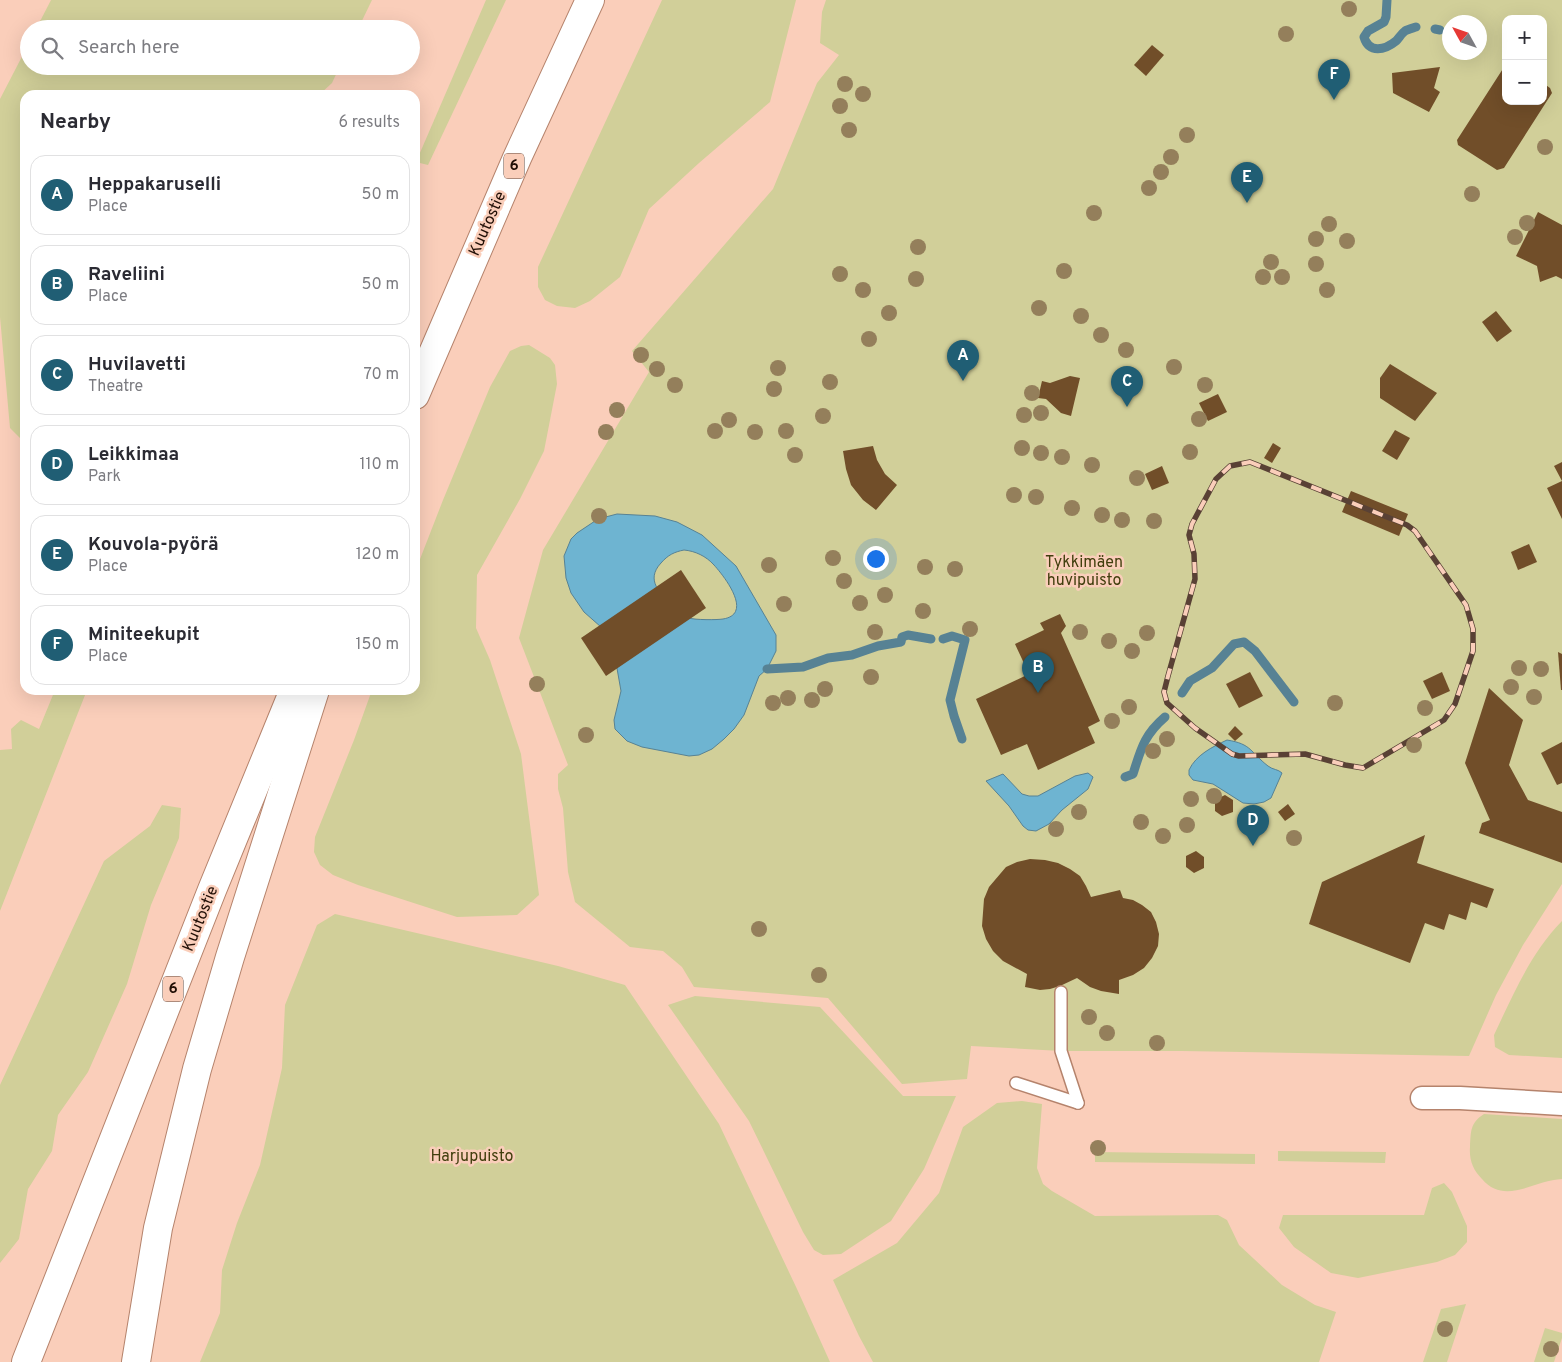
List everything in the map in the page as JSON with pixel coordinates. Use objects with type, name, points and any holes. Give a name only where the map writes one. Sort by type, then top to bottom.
[{"type":"highway","name":"Kuutostie","points":[[420,383],[509,175],[590,0]]},
{"type":"highway","name":"Kuutostie","points":[[55,1289],[208,899],[292,695]]},
{"type":"highway","points":[[136,1362],[158,1228],[197,1069],[230,957],[314,695]]},
{"type":"highway","points":[[21,1362],[55,1289]]},
{"type":"highway","name":"6","points":[[26,1362],[55,1289]]},
{"type":"street","points":[[1422,1098],[1460,1098],[1562,1104]]},
{"type":"lane","points":[[1016,1083],[1078,1103],[1062,1050],[1061,992]]},
{"type":"green space","points":[[51,0],[372,0],[362,20],[41,20]]},
{"type":"green space","points":[[486,0],[506,0],[428,165],[420,163],[420,153]]},
{"type":"green space","points":[[662,0],[796,0],[770,102],[649,209],[620,277],[590,301],[575,308],[557,306],[545,300],[538,287],[538,267]]},
{"type":"green space","name":"Tykkimäen huvipuisto","points":[[826,0],[1562,0],[1562,884],[1523,945],[1496,995],[1469,1056],[1061,1051],[971,1046],[967,1079],[902,1084],[828,998],[694,987],[682,967],[663,951],[630,947],[575,902],[568,872],[563,808],[558,789],[558,774],[568,765],[519,638],[543,550],[649,372],[632,351],[773,189],[817,83],[839,55],[820,43],[822,12]]},
{"type":"green space","points":[[20,60],[20,75],[336,75],[332,83],[324,90],[20,90],[20,438],[10,428],[0,317],[0,99]]},
{"type":"green space","points":[[529,345],[550,358],[555,365],[557,384],[544,451],[520,499],[477,575],[476,628],[490,660],[521,754],[539,895],[517,915],[457,917],[333,875],[320,865],[314,852],[315,837],[370,695],[420,695],[420,559],[490,387],[510,351]]},
{"type":"green space","points":[[53,695],[85,695],[0,911],[0,750],[12,749],[11,729],[21,720],[39,729]]},
{"type":"green space","points":[[162,805],[181,808],[179,838],[151,905],[127,984],[88,1072],[58,1115],[52,1151],[28,1189],[19,1239],[0,1263],[0,1085],[104,861],[150,826]]},
{"type":"green space","name":"Harjupuisto","points":[[335,914],[558,966],[625,985],[719,1124],[830,1362],[200,1362],[220,1313],[222,1270],[237,1223],[260,1165],[282,1068],[285,1005],[317,925]]},
{"type":"green space","points":[[1562,921],[1562,1058],[1509,1055],[1495,1047],[1494,1035],[1531,961]]},
{"type":"green space","points":[[695,996],[820,1007],[903,1096],[956,1096],[924,1169],[891,1221],[841,1254],[823,1255],[814,1250],[803,1232],[749,1121],[668,1005]]},
{"type":"green space","points":[[1022,1101],[1042,1104],[1037,1168],[1043,1184],[1052,1191],[1095,1216],[1218,1215],[1227,1220],[1239,1245],[1282,1285],[1315,1305],[1336,1312],[1319,1362],[873,1362],[833,1280],[897,1243],[939,1193],[963,1127],[997,1103]]},
{"type":"green space","points":[[1484,1114],[1562,1119],[1562,1179],[1551,1180],[1520,1190],[1500,1191],[1491,1187],[1476,1172],[1470,1156],[1472,1128],[1479,1117]]},
{"type":"green space","points":[[1278,1151],[1386,1152],[1385,1163],[1278,1161]]},
{"type":"green space","points":[[1095,1152],[1255,1154],[1255,1164],[1095,1162]]},
{"type":"green space","points":[[1444,1183],[1452,1192],[1467,1226],[1467,1242],[1455,1255],[1437,1262],[1358,1278],[1331,1273],[1294,1247],[1279,1228],[1283,1215],[1424,1215],[1432,1188]]},
{"type":"green space","points":[[1466,1304],[1447,1362],[1423,1362],[1441,1309]]},
{"type":"green space","points":[[1545,1328],[1562,1333],[1562,1338],[1554,1362],[1534,1362]]},
{"type":"water","points":[[617,514],[655,516],[677,522],[702,535],[736,566],[776,635],[776,651],[767,669],[759,676],[744,715],[724,739],[712,749],[699,755],[689,756],[642,747],[627,741],[615,729],[614,720],[621,691],[615,657],[601,627],[584,612],[571,593],[566,578],[564,556],[571,539],[598,519]],"holes":[[[684,550],[700,554],[707,559],[724,577],[734,594],[736,603],[736,610],[732,616],[716,620],[689,618],[660,592],[654,581],[656,569],[671,554]]]},
{"type":"water","points":[[1227,740],[1246,746],[1268,766],[1282,773],[1271,798],[1254,804],[1243,803],[1213,784],[1193,780],[1189,775],[1189,770],[1200,756]]},
{"type":"water","points":[[1088,773],[1093,777],[1088,789],[1062,810],[1049,824],[1036,831],[1028,830],[1023,826],[1009,806],[986,781],[1003,774],[1022,794],[1038,796],[1075,776]]},
{"type":"building","points":[[1152,45],[1164,55],[1146,76],[1134,65]]},
{"type":"building","points":[[1440,67],[1434,88],[1440,92],[1429,112],[1393,93],[1392,73]]},
{"type":"building","points":[[1502,70],[1502,105],[1544,105],[1504,168],[1497,170],[1458,145],[1457,140]]},
{"type":"building","points":[[1547,86],[1552,93],[1547,101]]},
{"type":"building","points":[[1538,212],[1562,225],[1562,279],[1556,276],[1540,282],[1537,266],[1516,256]]},
{"type":"building","points":[[1496,311],[1512,331],[1497,342],[1482,322]]},
{"type":"building","points":[[1390,364],[1437,393],[1415,421],[1380,398],[1380,378]]},
{"type":"building","points":[[1070,376],[1080,378],[1071,416],[1061,413],[1046,399],[1038,398],[1042,381],[1050,383]]},
{"type":"building","points":[[1218,394],[1227,412],[1208,421],[1199,403]]},
{"type":"building","points":[[1395,430],[1410,438],[1397,460],[1382,451]]},
{"type":"building","points":[[1273,443],[1281,448],[1272,463],[1264,458]]},
{"type":"building","points":[[873,446],[877,460],[885,474],[897,485],[876,510],[863,500],[851,485],[843,451]]},
{"type":"building","points":[[1562,462],[1562,481],[1554,466]]},
{"type":"building","points":[[1162,466],[1169,483],[1152,490],[1145,474]]},
{"type":"building","points":[[1562,481],[1562,519],[1547,488]]},
{"type":"building","points":[[1351,491],[1408,514],[1399,536],[1342,512]]},
{"type":"building","points":[[1529,544],[1537,562],[1518,570],[1511,552]]},
{"type":"building","points":[[681,570],[706,608],[606,676],[581,638]]},
{"type":"building","points":[[1060,614],[1066,626],[1061,633],[1100,721],[1088,727],[1095,743],[1038,770],[1027,744],[1001,755],[976,699],[1029,674],[1015,644],[1044,630],[1040,623]]},
{"type":"building","points":[[1558,652],[1562,654],[1562,690],[1561,690]]},
{"type":"building","points":[[1250,672],[1263,696],[1239,708],[1226,684]]},
{"type":"building","points":[[1442,672],[1450,691],[1432,699],[1423,681]]},
{"type":"building","points":[[1489,688],[1523,720],[1509,765],[1528,800],[1562,812],[1562,863],[1479,833],[1482,823],[1490,820],[1465,763]]},
{"type":"building","points":[[1235,726],[1243,734],[1235,741],[1228,734]]},
{"type":"building","points":[[1562,742],[1562,783],[1557,785],[1541,753]]},
{"type":"building","points":[[1225,795],[1233,800],[1233,812],[1222,816],[1215,811],[1215,800]]},
{"type":"building","points":[[1288,804],[1295,814],[1285,821],[1278,812]]},
{"type":"building","points":[[1425,835],[1417,863],[1494,889],[1487,908],[1471,902],[1466,920],[1449,914],[1444,930],[1425,923],[1410,963],[1309,924],[1322,882]]},
{"type":"building","points":[[1196,851],[1204,857],[1204,868],[1194,873],[1186,867],[1186,856]]},
{"type":"building","points":[[1030,859],[1058,863],[1070,869],[1080,876],[1091,897],[1120,890],[1123,898],[1133,900],[1151,912],[1159,934],[1158,946],[1144,968],[1133,975],[1119,980],[1119,994],[1090,987],[1077,978],[1050,989],[1040,990],[1025,987],[1027,974],[1003,961],[993,951],[986,939],[982,926],[984,899],[989,887],[1006,867]]},
{"type":"waterway","points":[[1387,0],[1384,22],[1368,31],[1364,37],[1370,46],[1378,49],[1387,47],[1396,41],[1402,33],[1416,27]]},
{"type":"waterway","points":[[1435,29],[1440,30]]},
{"type":"waterway","points":[[767,669],[803,667],[828,658],[852,655],[878,646],[901,642],[902,637],[908,635],[931,639]]},
{"type":"waterway","points":[[943,639],[952,636],[965,640],[950,700],[962,739]]},
{"type":"waterway","points":[[1182,693],[1190,681],[1212,668],[1234,644],[1244,642],[1255,651],[1294,702]]},
{"type":"waterway","points":[[1125,777],[1133,774],[1148,736],[1165,717]]},
{"type":"railway","points":[[1250,462],[1407,525],[1415,531],[1466,605],[1473,629],[1473,651],[1455,704],[1444,720],[1363,768],[1305,754],[1239,756],[1232,754],[1195,728],[1167,703],[1164,692],[1195,579],[1194,554],[1189,535],[1192,524],[1216,479],[1230,466],[1250,462]]},
{"type":"place","name":"Miniteekupit","points":[[1334,100]]},
{"type":"place","name":"Kouvola-pyörä","points":[[1247,203]]},
{"type":"place","name":"Heppakaruselli","points":[[963,381]]},
{"type":"place","name":"Huvilavetti","points":[[1127,407]]},
{"type":"place","name":"Raveliini","points":[[1038,693]]},
{"type":"place","name":"Leikkimaa","points":[[1253,846]]}]
